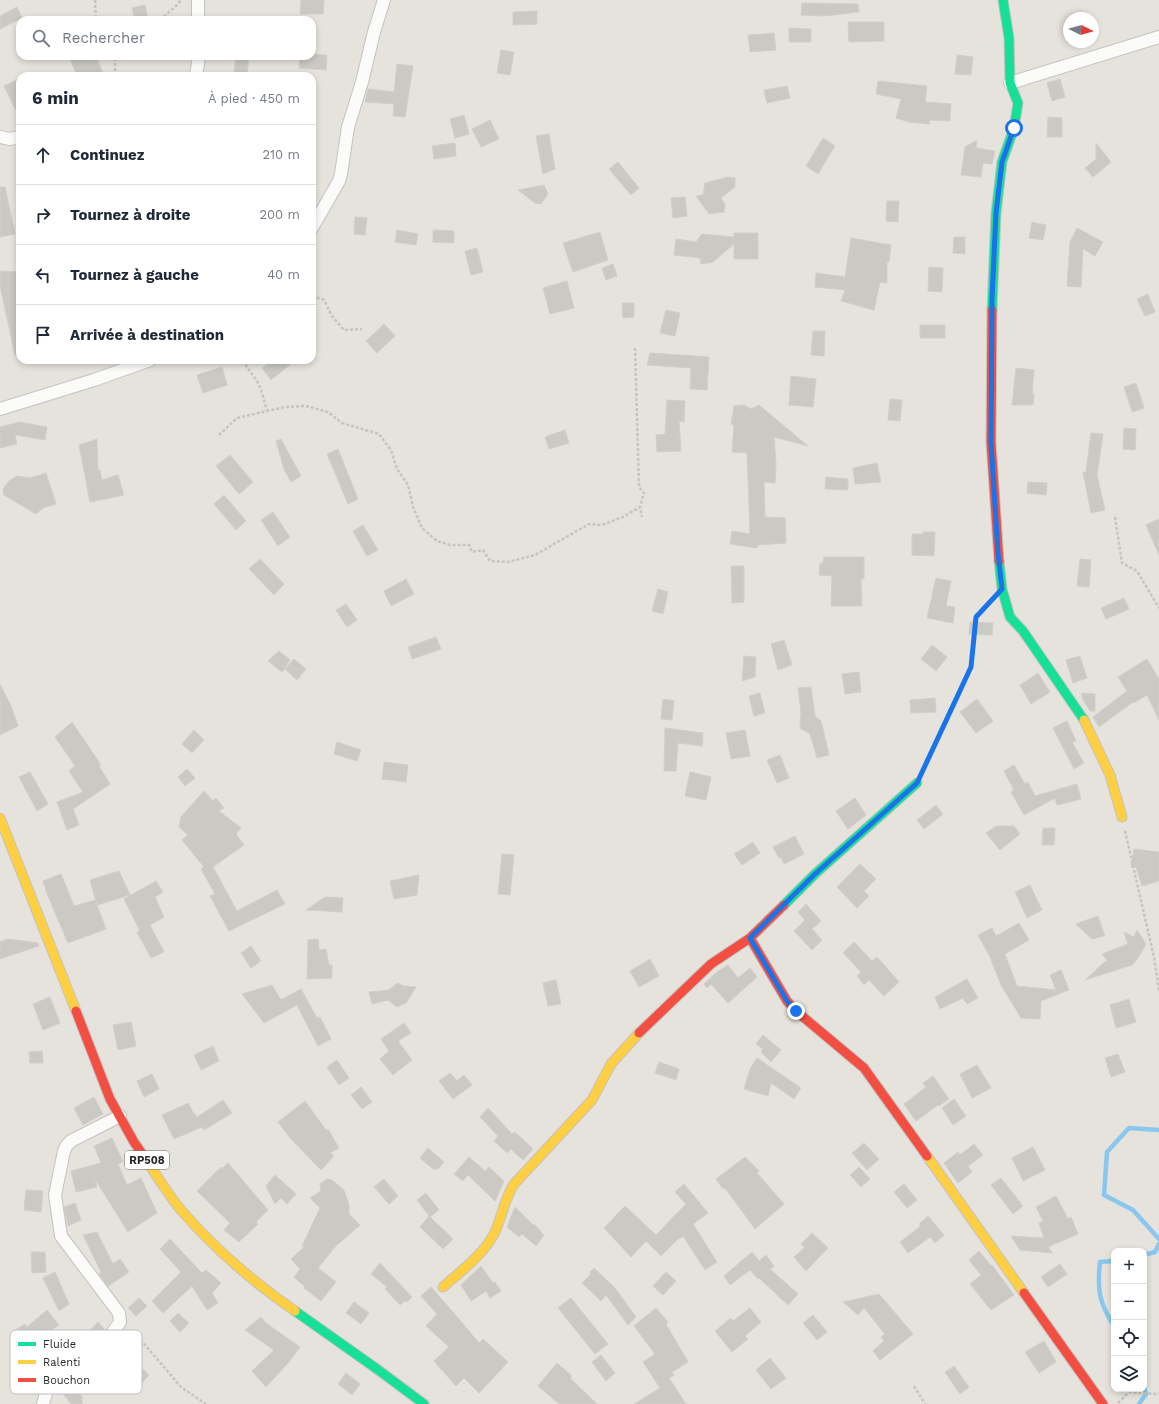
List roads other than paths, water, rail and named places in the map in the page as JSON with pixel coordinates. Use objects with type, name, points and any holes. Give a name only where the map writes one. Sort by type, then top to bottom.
[{"type":"street","points":[[198,0],[198,16]]},
{"type":"street","points":[[316,221],[339,181],[348,128],[384,0]]},
{"type":"street","points":[[1003,0],[1009,38],[1010,83],[1018,103],[1014,128],[1002,162],[996,213],[992,299],[991,442],[998,553],[1002,589],[1010,617],[1022,631],[1081,716],[1110,775],[1122,817]]},
{"type":"street","points":[[1010,83],[1159,37]]},
{"type":"street","points":[[197,72],[198,60]]},
{"type":"street","points":[[0,137],[10,139],[16,138]]},
{"type":"street","points":[[0,409],[94,380],[139,364]]},
{"type":"street","points":[[443,1287],[468,1264],[490,1240],[494,1234],[510,1190],[515,1183],[592,1100],[612,1064],[651,1021],[711,964],[750,938],[815,874],[917,783]]},
{"type":"street","name":"RP508","points":[[0,818],[110,1099],[134,1142],[180,1209],[211,1242],[266,1291],[424,1404]]},
{"type":"street","points":[[750,938],[787,1001],[796,1011],[864,1068],[1103,1404]]},
{"type":"street","points":[[114,1330],[120,1322],[119,1313],[62,1238],[55,1191],[64,1151],[71,1140],[120,1116]]},
{"type":"street","points":[[43,1404],[46,1394]]},
{"type":"waterway","points":[[1159,1130],[1129,1128],[1107,1152],[1104,1195],[1133,1210],[1159,1239]]},
{"type":"waterway","points":[[1147,1254],[1155,1252],[1159,1244]]},
{"type":"waterway","points":[[1111,1261],[1100,1262],[1099,1280],[1102,1303],[1111,1321]]},
{"type":"waterway","points":[[1139,1404],[1146,1394],[1145,1392]]}]
